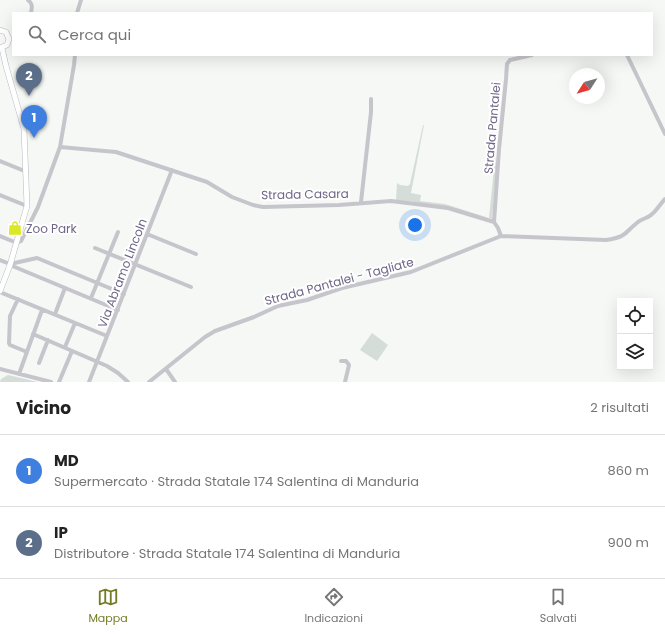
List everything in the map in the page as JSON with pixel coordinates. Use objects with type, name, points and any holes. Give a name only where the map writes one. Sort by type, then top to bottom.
[{"type":"main road","points":[[0,30],[6,32],[11,40],[7,45],[1,48],[24,129],[27,172],[27,206],[17,243],[0,292]]},
{"type":"street","points":[[28,0],[31,2],[31,12]]},
{"type":"street","points":[[76,12],[81,0]]},
{"type":"street","points":[[0,236],[17,243],[21,241],[38,207],[60,148],[75,56]]},
{"type":"street","name":"Strada Pantalei","points":[[494,222],[506,64],[510,60],[528,56]]},
{"type":"street","points":[[627,56],[665,134]]},
{"type":"street","points":[[361,202],[371,112],[371,98]]},
{"type":"street","name":"Strada Casara","points":[[60,148],[116,152],[207,182],[240,201],[264,207],[339,205],[384,200],[448,208],[494,222]]},
{"type":"street","points":[[0,161],[27,172]]},
{"type":"street","name":"Via Abramo Lincoln","points":[[90,382],[172,170]]},
{"type":"street","points":[[0,195],[27,206]]},
{"type":"street","points":[[494,222],[501,236],[606,240],[618,239],[640,220],[653,213],[665,200]]},
{"type":"street","points":[[91,298],[118,232]]},
{"type":"street","points":[[147,234],[196,254]]},
{"type":"street","name":"Strada Pantalei - Tagliate","points":[[149,382],[204,337],[215,331],[254,317],[278,306],[307,300],[342,288],[411,272],[501,236]]},
{"type":"street","points":[[96,248],[191,287]]},
{"type":"street","points":[[10,264],[37,258],[124,294]]},
{"type":"street","points":[[0,260],[118,310]]},
{"type":"street","points":[[55,314],[65,288]]},
{"type":"street","points":[[0,292],[108,336]]},
{"type":"street","points":[[18,299],[10,316],[9,343],[27,352]]},
{"type":"street","points":[[19,374],[42,310]]},
{"type":"street","points":[[65,347],[75,323]]},
{"type":"street","points":[[33,334],[98,361],[118,373],[128,382]]},
{"type":"street","points":[[39,363],[48,340]]},
{"type":"street","points":[[58,382],[72,350]]},
{"type":"street","points":[[341,361],[346,361],[349,365],[345,382]]},
{"type":"street","points":[[0,369],[51,382]]},
{"type":"street","points":[[166,369],[175,382]]},
{"type":"shaded area","points":[[423,125],[411,193],[421,195],[420,201],[445,204],[489,218],[495,158],[497,162],[492,219],[447,207],[396,200],[397,183],[408,186],[410,184]]},
{"type":"shaded area","points":[[372,333],[388,345],[377,361],[360,350]]},
{"type":"shaded area","points":[[8,375],[38,382],[0,382],[1,379]]},
{"type":"place","name":"IP","points":[[29,96]]},
{"type":"place","name":"MD","points":[[34,138]]},
{"type":"place","name":"Zoo Park","points":[[15,228]]}]
